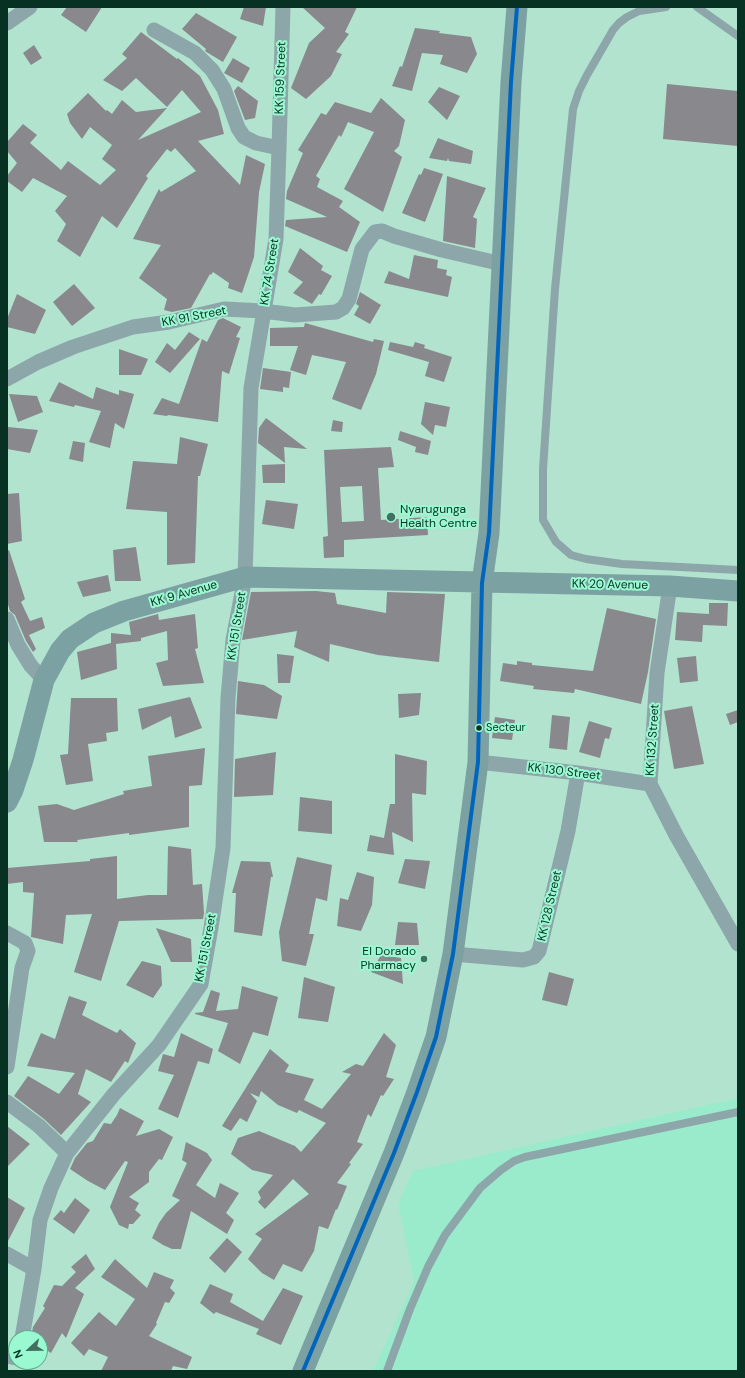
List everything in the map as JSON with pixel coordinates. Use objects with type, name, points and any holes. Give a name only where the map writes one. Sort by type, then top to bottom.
[{"type":"main road","points":[[303,1371],[394,1153],[417,1092],[436,1037],[453,954],[478,762],[482,583],[489,533],[516,7]]},
{"type":"main road","name":"KK 9 Avenue","points":[[7,802],[13,790],[23,760],[44,680],[60,651],[70,639],[94,623],[124,611],[245,577],[482,583]]},
{"type":"main road","name":"KK 20 Avenue","points":[[482,583],[670,586],[738,591]]},
{"type":"street","points":[[7,23],[30,7]]},
{"type":"street","name":"KK 159 Street","points":[[279,148],[283,7]]},
{"type":"street","points":[[154,30],[195,53],[212,70],[224,89],[238,128],[244,137],[256,143],[279,148]]},
{"type":"street","name":"KK 74 Street","points":[[245,577],[251,388],[276,239],[279,148]]},
{"type":"street","name":"KK 91 Street","points":[[7,379],[38,362],[73,347],[133,327],[169,322],[224,309],[264,311],[295,315],[329,314],[336,312],[343,308],[349,299],[362,249],[375,232],[382,231],[445,251],[502,264]]},
{"type":"street","name":"KK 151 Street","points":[[23,1330],[34,1269],[40,1220],[51,1188],[67,1152],[114,1094],[159,1045],[201,984],[223,848],[228,698],[233,640],[245,577]]},
{"type":"street","name":"KK 132 Street","points":[[670,586],[657,673],[650,784],[676,834],[738,944]]},
{"type":"street","points":[[7,619],[18,645],[31,666],[44,680]]},
{"type":"street","name":"KK 130 Street","points":[[478,762],[578,773],[650,784]]},
{"type":"street","name":"KK 128 Street","points":[[453,954],[523,960],[534,956],[540,951],[568,831],[578,773]]},
{"type":"street","points":[[7,933],[25,943],[28,951],[22,968],[7,1067]]},
{"type":"street","points":[[7,1102],[39,1126],[67,1152]]},
{"type":"street","points":[[7,1254],[34,1269]]},
{"type":"lane","points":[[666,7],[639,12],[627,17],[619,23],[579,91],[573,109],[554,297],[543,470],[543,520],[556,542],[570,555],[586,559],[622,564],[738,570]]},
{"type":"lane","points":[[697,7],[738,36]]},
{"type":"lane","points":[[387,1371],[410,1309],[428,1267],[445,1235],[480,1188],[501,1170],[514,1161],[525,1157],[738,1112]]},
{"type":"shaded area","points":[[738,1098],[738,1371],[373,1371],[414,1282],[398,1204],[413,1171]]},
{"type":"building","points":[[67,7],[102,7],[86,32],[61,15]]},
{"type":"building","points":[[244,7],[266,7],[263,26],[240,19]]},
{"type":"building","points":[[302,7],[357,7],[345,32],[349,34],[336,52],[342,54],[331,76],[306,99],[291,88],[309,43],[325,28]]},
{"type":"building","points":[[196,13],[237,37],[223,62],[205,51],[206,49],[182,29]]},
{"type":"building","points":[[415,28],[471,37],[477,54],[467,73],[440,64],[443,55],[422,53],[412,91],[392,86],[400,66],[402,67]]},
{"type":"building","points":[[141,32],[177,59],[178,58],[200,76],[218,110],[224,134],[198,141],[240,185],[246,155],[265,164],[259,192],[254,257],[242,293],[228,288],[229,283],[213,272],[211,275],[210,274],[191,308],[172,312],[164,310],[167,299],[139,278],[161,245],[133,239],[159,189],[161,192],[196,171],[175,148],[171,152],[167,149],[146,176],[148,178],[117,228],[102,216],[80,257],[57,241],[66,224],[55,211],[67,196],[33,178],[22,192],[7,181],[7,176],[17,163],[7,151],[7,142],[23,124],[37,135],[30,143],[61,170],[68,161],[100,185],[116,170],[102,159],[112,145],[90,127],[82,139],[70,123],[67,114],[88,93],[106,111],[107,110],[112,114],[122,100],[136,112],[167,108],[138,140],[201,112],[182,90],[167,107],[136,78],[122,91],[103,80],[127,58],[122,54]]},
{"type":"building","points":[[34,45],[42,58],[31,65],[23,53]]},
{"type":"building","points":[[233,58],[250,68],[242,83],[224,73]]},
{"type":"building","points":[[667,84],[738,91],[738,146],[663,139]]},
{"type":"building","points":[[238,86],[258,101],[255,118],[245,120],[234,91]]},
{"type":"building","points":[[439,87],[460,96],[447,120],[428,102]]},
{"type":"building","points":[[381,98],[405,120],[399,146],[394,151],[402,157],[383,212],[344,189],[374,132],[348,122],[341,137],[339,135],[316,176],[320,179],[317,187],[343,201],[339,207],[360,222],[347,252],[285,226],[286,220],[327,217],[286,199],[287,191],[303,153],[298,150],[321,113],[326,115],[335,102],[371,113]]},
{"type":"building","points":[[438,138],[473,151],[471,164],[449,161],[448,158],[447,161],[429,158]]},
{"type":"building","points":[[424,168],[443,174],[425,222],[402,213],[419,174],[421,175]]},
{"type":"building","points":[[447,176],[486,188],[473,217],[477,219],[475,248],[443,241]]},
{"type":"building","points":[[300,248],[323,266],[321,270],[332,276],[321,295],[319,294],[312,304],[293,293],[303,282],[288,272]]},
{"type":"building","points":[[414,255],[438,260],[437,268],[447,270],[446,275],[452,277],[448,297],[384,283],[389,271],[409,279]]},
{"type":"building","points":[[74,284],[95,308],[72,326],[53,302]]},
{"type":"building","points":[[360,292],[381,305],[370,324],[354,315],[359,306],[356,304]]},
{"type":"building","points":[[17,294],[46,310],[35,334],[7,327],[7,319]]},
{"type":"building","points":[[223,318],[241,327],[236,337],[240,338],[229,374],[222,371],[218,422],[153,414],[162,398],[179,404],[202,339],[207,342],[218,320]]},
{"type":"building","points":[[305,323],[373,342],[374,339],[384,341],[376,374],[361,410],[332,399],[346,362],[312,355],[306,375],[290,370],[298,346],[270,346],[270,328],[304,327]]},
{"type":"building","points":[[189,332],[200,339],[170,373],[155,362],[167,343],[175,350]]},
{"type":"building","points":[[390,342],[413,347],[415,342],[425,345],[424,348],[452,357],[444,382],[425,376],[429,362],[388,350]]},
{"type":"building","points":[[119,349],[148,359],[141,375],[119,375]]},
{"type":"building","points":[[263,368],[291,372],[289,388],[283,387],[283,392],[260,389]]},
{"type":"building","points":[[59,382],[93,399],[96,387],[119,395],[119,390],[134,394],[124,429],[115,423],[110,448],[89,442],[101,411],[49,401]]},
{"type":"building","points":[[9,394],[37,396],[43,412],[18,422]]},
{"type":"building","points":[[425,402],[450,407],[446,427],[435,425],[433,435],[421,424]]},
{"type":"building","points":[[266,418],[307,449],[284,447],[285,463],[258,443],[259,428]]},
{"type":"building","points":[[333,420],[343,422],[342,432],[331,431]]},
{"type":"building","points":[[8,427],[38,430],[30,453],[7,449]]},
{"type":"building","points":[[400,431],[431,441],[428,455],[415,452],[416,447],[398,440]]},
{"type":"building","points":[[180,437],[208,444],[200,476],[198,476],[195,563],[167,565],[167,512],[126,509],[133,461],[177,464]]},
{"type":"building","points":[[73,441],[85,443],[83,462],[69,459]]},
{"type":"building","points":[[391,447],[394,467],[378,468],[381,520],[427,517],[428,535],[344,540],[344,557],[324,558],[323,537],[328,536],[324,450]],"holes":[[[362,486],[364,521],[342,522],[340,487]]]},
{"type":"building","points":[[285,464],[285,483],[263,483],[262,465]]},
{"type":"building","points":[[19,493],[22,541],[7,544],[7,494]]},
{"type":"building","points":[[266,500],[298,504],[294,529],[262,524]]},
{"type":"building","points":[[136,547],[141,581],[115,581],[113,550]]},
{"type":"building","points":[[9,550],[25,599],[21,602],[30,621],[42,617],[45,628],[29,635],[36,649],[33,652],[26,641],[15,615],[10,611],[7,601],[7,551]]},
{"type":"building","points":[[108,575],[111,591],[83,597],[77,582]]},
{"type":"building","points":[[316,591],[335,593],[337,604],[386,613],[387,592],[445,594],[439,662],[378,655],[330,644],[329,662],[294,647],[297,631],[242,640],[251,592]]},
{"type":"building","points":[[709,603],[728,603],[727,626],[703,625],[702,642],[675,640],[677,612],[709,614]]},
{"type":"building","points":[[607,608],[656,619],[648,672],[641,704],[575,689],[574,693],[533,689],[534,686],[500,681],[503,663],[517,665],[517,661],[532,663],[532,665],[593,671]]},
{"type":"building","points":[[158,614],[159,620],[195,614],[198,648],[195,649],[204,683],[163,686],[156,663],[168,660],[167,631],[141,638],[141,641],[116,644],[117,669],[81,680],[77,652],[111,643],[111,633],[131,635],[129,622]]},
{"type":"building","points":[[277,654],[294,656],[290,683],[278,683]]},
{"type":"building","points":[[696,656],[698,681],[680,683],[677,658]]},
{"type":"building","points":[[238,681],[264,685],[282,696],[277,719],[236,714]]},
{"type":"building","points":[[421,693],[419,715],[399,718],[398,694]]},
{"type":"building","points":[[190,697],[202,728],[175,738],[171,716],[142,730],[138,709]]},
{"type":"building","points":[[71,698],[117,698],[118,731],[106,733],[107,741],[88,744],[93,781],[66,785],[60,755],[68,754]]},
{"type":"building","points":[[692,706],[704,764],[674,769],[664,711]]},
{"type":"building","points":[[738,710],[738,722],[730,725],[726,714]]},
{"type":"building","points":[[552,715],[570,717],[567,750],[549,748]]},
{"type":"building","points":[[495,717],[515,720],[512,740],[492,738]]},
{"type":"building","points":[[589,721],[612,728],[609,739],[605,738],[600,758],[579,752]]},
{"type":"building","points":[[205,748],[202,785],[189,786],[189,827],[77,840],[78,842],[44,842],[38,806],[57,804],[74,810],[124,794],[123,791],[152,786],[148,756]]},
{"type":"building","points":[[276,752],[273,795],[234,797],[235,759]]},
{"type":"building","points":[[395,754],[427,761],[426,795],[412,793],[413,842],[392,832],[394,855],[367,851],[370,835],[384,838],[390,804],[395,804]]},
{"type":"building","points":[[300,797],[332,801],[332,834],[298,831]]},
{"type":"building","points":[[168,846],[191,849],[193,885],[202,884],[203,919],[119,921],[101,981],[74,972],[92,914],[66,915],[63,944],[31,937],[34,893],[23,892],[23,882],[7,884],[7,868],[90,861],[90,859],[117,856],[117,899],[148,895],[167,895]]},
{"type":"building","points":[[297,857],[332,865],[327,901],[316,898],[309,934],[314,934],[306,966],[282,961],[279,932]]},
{"type":"building","points":[[405,859],[430,861],[425,889],[398,883]]},
{"type":"building","points":[[241,861],[270,862],[273,877],[271,877],[262,936],[234,932],[236,893],[232,893]]},
{"type":"building","points":[[357,872],[374,877],[372,905],[361,931],[337,926],[340,898],[348,900]]},
{"type":"building","points":[[398,922],[417,923],[419,945],[395,945]]},
{"type":"building","points":[[156,928],[191,939],[192,962],[171,962]]},
{"type":"building","points":[[381,955],[401,958],[403,984],[371,972]]},
{"type":"building","points":[[142,961],[161,966],[162,985],[153,998],[126,985]]},
{"type":"building","points":[[549,972],[574,979],[567,1006],[542,1000]]},
{"type":"building","points":[[304,977],[335,987],[328,1022],[298,1018]]},
{"type":"building","points":[[242,986],[278,997],[268,1036],[253,1032],[240,1064],[218,1051],[228,1023],[195,1013],[203,1012],[211,990],[220,993],[216,1011],[238,1009]]},
{"type":"building","points":[[69,996],[87,1002],[82,1015],[117,1033],[120,1029],[136,1043],[128,1063],[125,1061],[111,1082],[86,1069],[78,1094],[91,1102],[61,1135],[44,1119],[14,1096],[28,1076],[59,1094],[75,1073],[27,1066],[41,1033],[55,1039]]},
{"type":"building","points":[[181,1033],[213,1049],[209,1064],[198,1061],[178,1118],[158,1109],[174,1075],[158,1071],[163,1054],[174,1057]]},
{"type":"building","points":[[384,1033],[396,1045],[386,1077],[394,1079],[383,1096],[381,1095],[371,1117],[368,1114],[357,1142],[363,1144],[337,1183],[347,1186],[337,1210],[336,1209],[328,1229],[319,1226],[314,1251],[302,1272],[283,1264],[274,1280],[262,1273],[248,1259],[262,1239],[255,1234],[309,1194],[293,1179],[265,1209],[258,1202],[261,1198],[258,1192],[273,1175],[252,1170],[231,1154],[238,1138],[259,1131],[295,1146],[301,1152],[326,1123],[299,1110],[297,1113],[278,1105],[261,1091],[259,1097],[250,1093],[257,1101],[247,1122],[240,1118],[231,1131],[222,1126],[270,1049],[289,1065],[285,1072],[314,1079],[304,1100],[322,1109],[351,1074],[342,1072],[356,1064],[363,1066]]},
{"type":"building","points":[[120,1108],[144,1121],[136,1136],[159,1129],[173,1137],[162,1160],[159,1159],[149,1172],[149,1182],[129,1197],[139,1203],[135,1210],[141,1215],[133,1224],[129,1224],[128,1229],[119,1225],[110,1207],[128,1162],[125,1161],[105,1190],[70,1169],[75,1158],[87,1143],[93,1141],[104,1123],[111,1124]]},
{"type":"building","points":[[7,1126],[30,1144],[7,1167]]},
{"type":"building","points":[[186,1142],[207,1153],[212,1160],[196,1185],[215,1198],[220,1183],[239,1193],[226,1213],[234,1220],[227,1234],[191,1211],[181,1249],[172,1249],[152,1238],[159,1223],[166,1213],[180,1200],[172,1196],[187,1163],[182,1160]]},
{"type":"building","points":[[7,1197],[25,1208],[7,1243]]},
{"type":"building","points":[[75,1198],[90,1210],[74,1234],[53,1219],[61,1210],[64,1213]]},
{"type":"building","points":[[227,1238],[242,1252],[225,1273],[209,1258]]},
{"type":"building","points":[[86,1254],[95,1269],[75,1288],[84,1294],[66,1338],[62,1333],[51,1353],[48,1351],[48,1330],[32,1330],[33,1327],[45,1308],[43,1306],[54,1285],[62,1286],[76,1272],[71,1267]]},
{"type":"building","points":[[115,1259],[147,1288],[154,1272],[174,1280],[170,1288],[175,1293],[169,1303],[165,1302],[156,1323],[157,1324],[149,1336],[192,1357],[187,1369],[173,1366],[171,1371],[101,1371],[108,1357],[89,1349],[84,1356],[71,1343],[99,1312],[116,1326],[135,1299],[101,1277]]},
{"type":"building","points":[[210,1284],[233,1294],[230,1302],[263,1321],[283,1288],[303,1296],[281,1345],[256,1334],[259,1329],[216,1312],[214,1314],[200,1303]]},
{"type":"transit line","points":[[303,1371],[394,1153],[417,1092],[436,1037],[453,954],[478,762],[482,583],[489,533],[511,82],[517,7]]},
{"type":"place","name":"Nyarugunga Health Centre","points":[[391,517]]},
{"type":"place","name":"Secteur","points":[[479,728]]},
{"type":"place","name":"El Dorado Pharmacy","points":[[424,959]]}]
